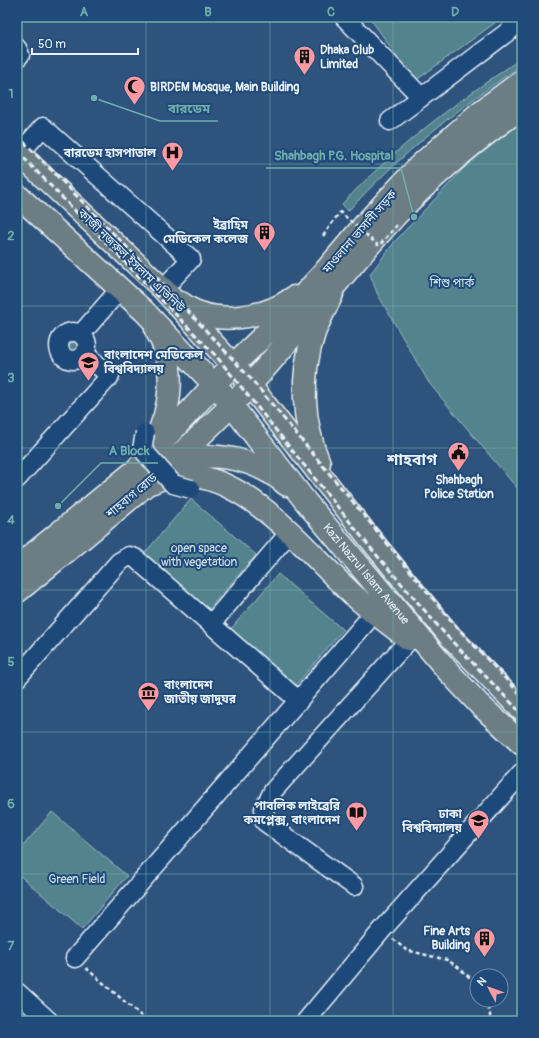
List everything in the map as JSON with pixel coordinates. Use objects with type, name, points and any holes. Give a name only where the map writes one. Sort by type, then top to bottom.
[{"type":"main road","name":"মাওলানা ভাসানী সড়ক","points":[[328,283],[357,233],[419,166],[480,112],[522,81]]},
{"type":"main road","name":"মাওলানা ভাসানী সড়ক","points":[[232,384],[286,314],[328,283],[447,166],[486,133],[522,108]]},
{"type":"main road","name":"কাজী নজরুল ইসলাম এভিনিউ","points":[[18,153],[163,289],[232,384]]},
{"type":"main road","points":[[17,195],[39,217],[144,311],[232,384]]},
{"type":"main road","points":[[163,289],[186,307],[216,318],[237,317],[268,311],[328,283]]},
{"type":"main road","points":[[327,482],[311,444],[306,419],[304,393],[307,364],[328,283]]},
{"type":"main road","points":[[144,311],[161,338],[167,356],[169,377],[169,397],[164,422],[155,442],[149,476]]},
{"type":"main road","name":"শাহবাগ রোড","points":[[17,592],[149,476],[232,384]]},
{"type":"main road","name":"Kazi Nazrul Islam Avenue","points":[[232,384],[327,482],[367,535],[450,636],[522,710]]},
{"type":"main road","name":"Kazi Nazrul Islam Avenue","points":[[232,384],[306,502],[447,670],[479,704],[522,744]]},
{"type":"main road","points":[[149,476],[198,456],[223,457],[251,464],[278,478],[306,502]]},
{"type":"main road","points":[[149,476],[185,476],[227,484],[248,497],[290,532],[347,589],[447,670]]},
{"type":"main road","name":"শাহবাগ রোড","points":[[17,567],[149,476]]},
{"type":"street","points":[[344,17],[422,97]]},
{"type":"street","points":[[390,121],[522,21]]},
{"type":"street","points":[[17,48],[20,55],[17,58]]},
{"type":"street","points":[[18,153],[43,127],[191,259],[163,289]]},
{"type":"street","points":[[81,334],[120,289]]},
{"type":"street","points":[[72,332],[81,334],[87,341],[85,354],[78,360],[69,360],[65,358],[60,350],[60,340],[72,332]]},
{"type":"street","points":[[17,479],[110,376],[85,354]]},
{"type":"street","points":[[145,433],[142,449],[149,476],[191,489]]},
{"type":"street","points":[[211,624],[290,532]]},
{"type":"street","points":[[17,678],[119,562],[129,556],[135,558],[299,701]]},
{"type":"street","points":[[75,958],[375,612]]},
{"type":"street","points":[[354,886],[265,822],[264,809],[273,791],[409,640]]},
{"type":"street","points":[[306,1021],[382,930],[522,773]]},
{"type":"street","points":[[17,992],[49,1021]]},
{"type":"path","points":[[323,236],[340,212],[379,246],[397,225]]},
{"type":"path","points":[[382,930],[406,950],[447,960],[469,978]]},
{"type":"path","points":[[75,958],[147,1021]]},
{"type":"path","points":[[488,1008],[490,1021]]},
{"type":"green space","points":[[369,17],[503,17],[415,81]]},
{"type":"green space","points":[[522,58],[522,65],[453,115],[409,151],[348,211],[342,204],[384,163],[428,126],[474,91]]},
{"type":"green space","name":"শিশু পার্ক","points":[[522,121],[522,494],[429,383],[377,293],[370,274],[396,240],[467,165]]},
{"type":"green space","points":[[73,338],[79,340],[81,346],[79,352],[73,354],[67,352],[65,346],[67,340]]},
{"type":"green space","name":"open space with vegetation","points":[[191,499],[256,555],[207,611],[143,555]]},
{"type":"green space","points":[[278,574],[343,630],[295,686],[230,630]]},
{"type":"green space","name":"Green Field","points":[[52,812],[127,876],[82,929],[17,873],[17,853]]},
{"type":"railway","points":[[17,135],[162,283],[251,379],[454,624],[522,696]]},
{"type":"railway","points":[[17,151],[217,357],[374,552],[445,634],[522,714]]},
{"type":"place","name":"Dhaka Club Limited","points":[[304,76]]},
{"type":"place","name":"বারডেম","points":[[94,98]]},
{"type":"place","name":"BIRDEM Mosque, Main Building","points":[[135,106]]},
{"type":"place","name":"বারডেম হাসপাতাল","points":[[172,172]]},
{"type":"place","name":"Shahbagh P.G. Hospital","points":[[414,217]]},
{"type":"place","name":"ইব্রাহিম মেডিকেল কলেজ","points":[[264,252]]},
{"type":"place","name":"বাংলাদেশ মেডিকেল বিশ্ববিদ্যালয়","points":[[89,382]]},
{"type":"place","name":"Shahbagh Police Station","points":[[459,472]]},
{"type":"place","name":"A Block","points":[[58,506]]},
{"type":"place","name":"বাংলাদেশ জাতীয় জাদুঘর","points":[[148,712]]},
{"type":"place","name":"পাবলিক লাইব্রেরি কমপ্লেক্স, বাংলাদেশ","points":[[356,832]]},
{"type":"place","name":"ঢাকা বিশ্ববিদ্যালয়","points":[[478,840]]},
{"type":"place","name":"Fine Arts Building","points":[[485,958]]},
{"type":"district","name":"শাহবাগ","points":[[412,460]]}]
